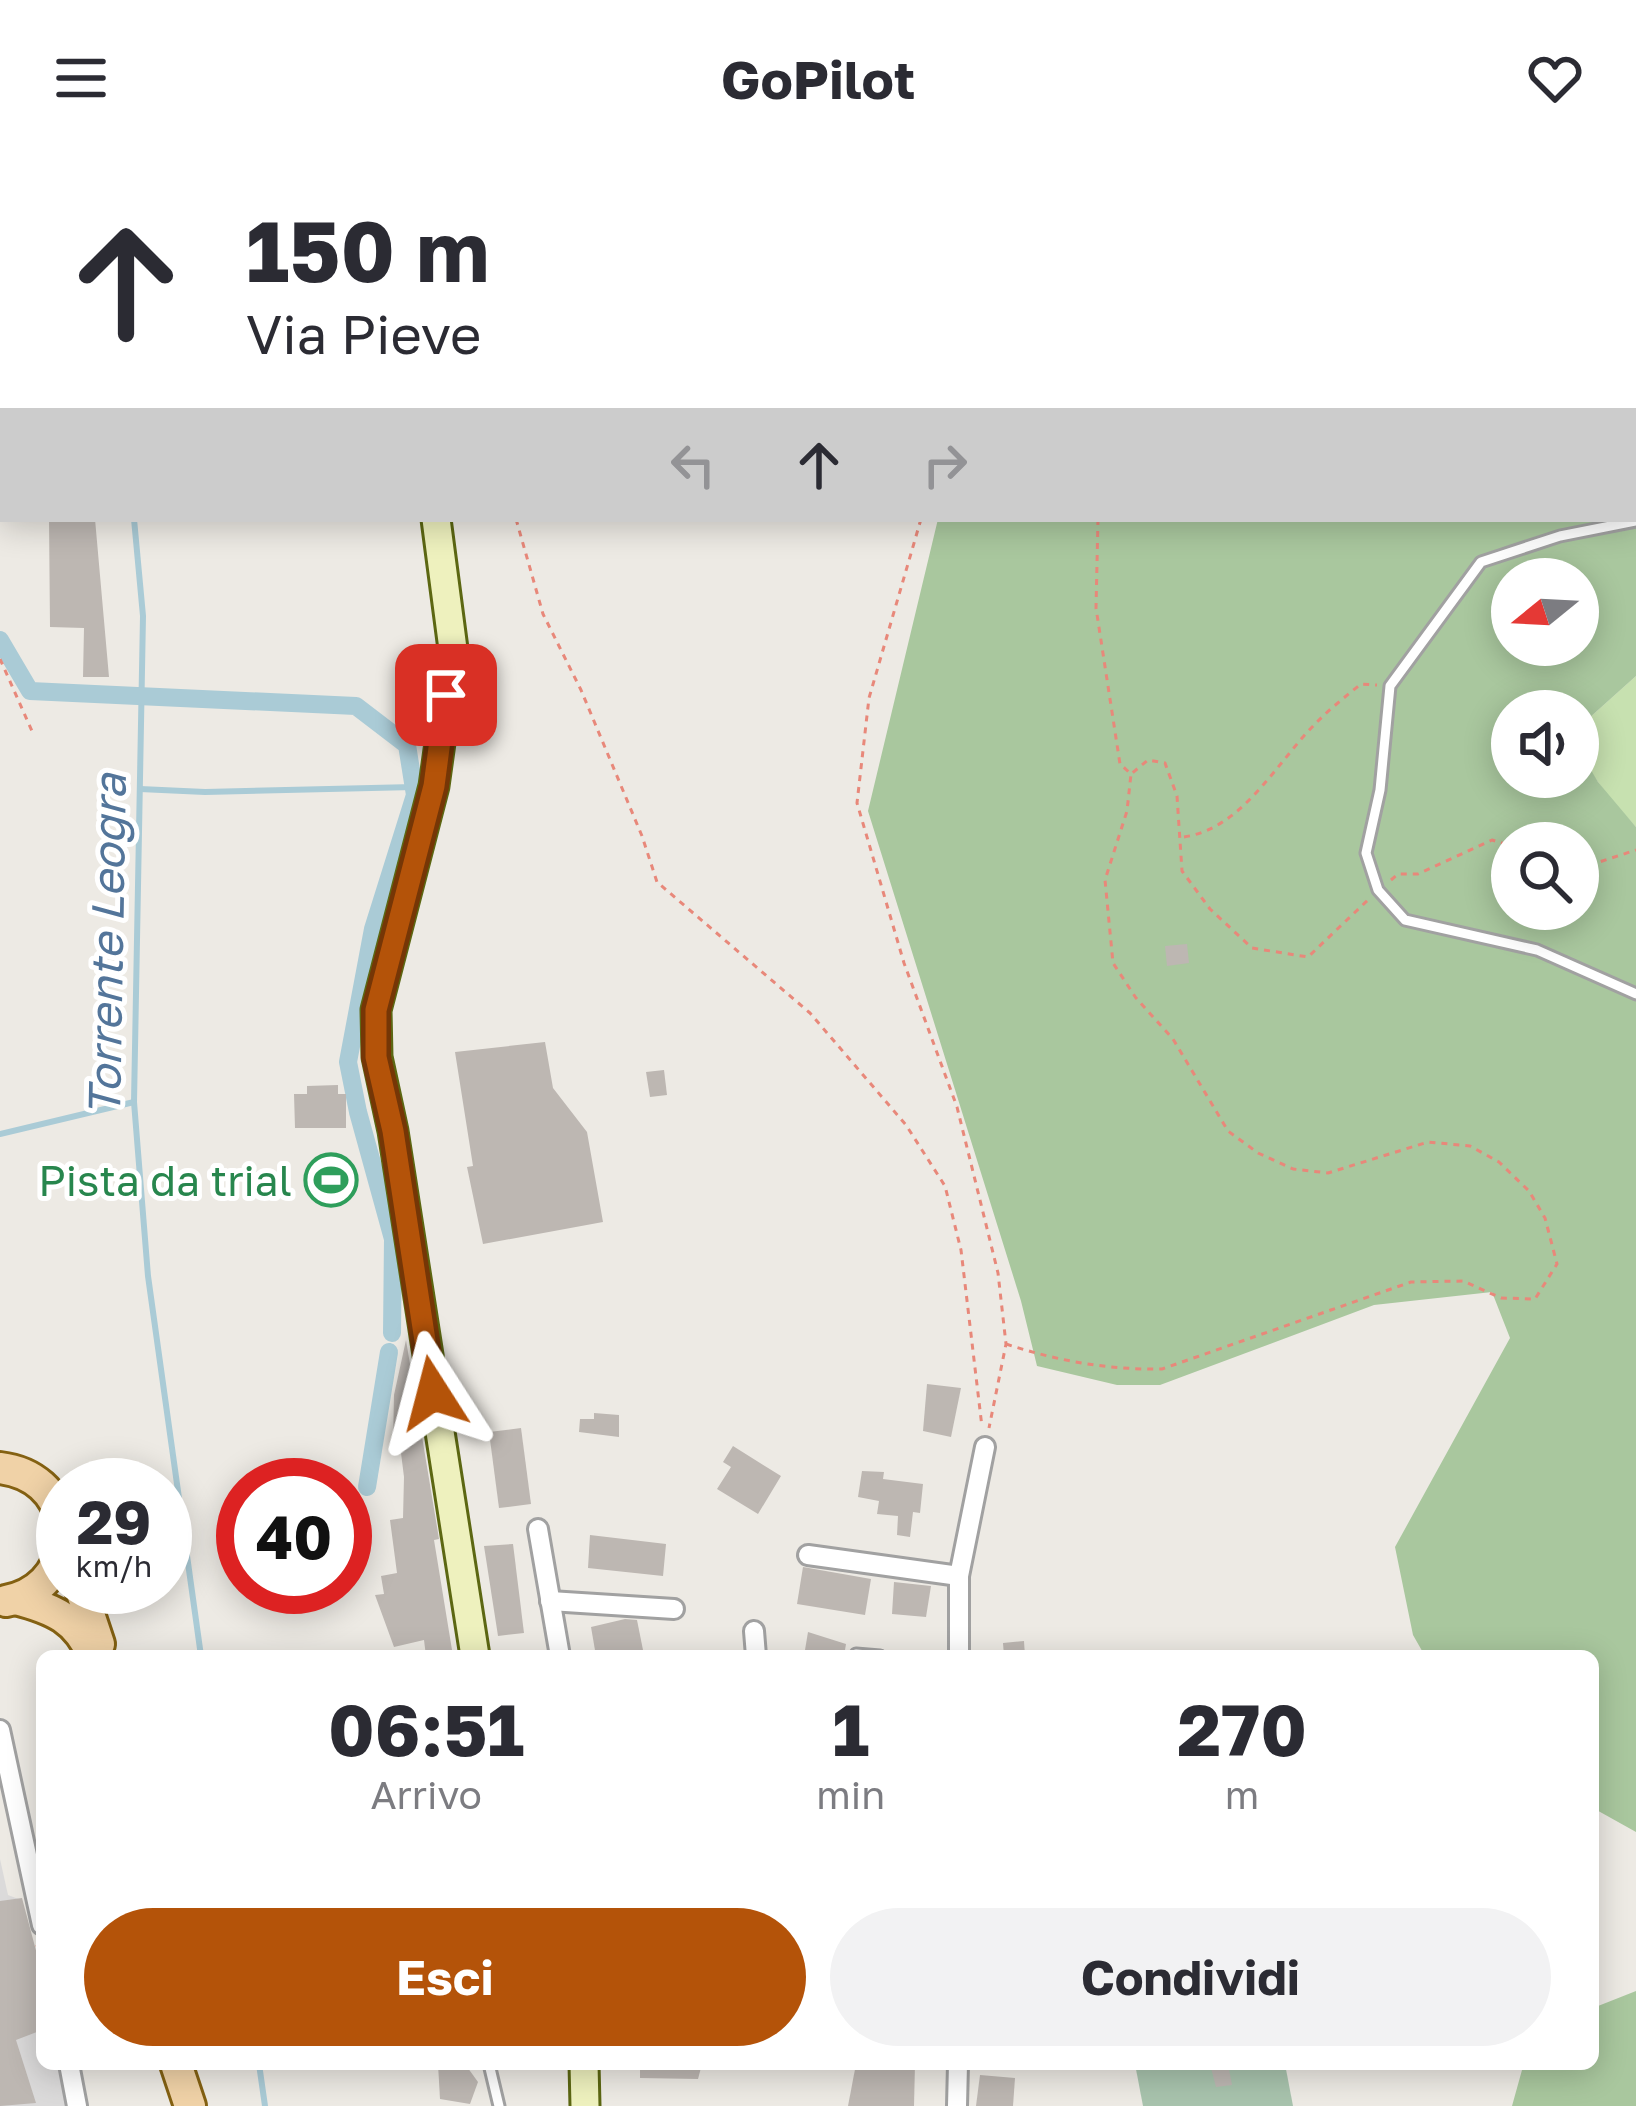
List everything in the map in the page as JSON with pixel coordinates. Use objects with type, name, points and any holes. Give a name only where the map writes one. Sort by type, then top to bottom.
[{"type":"main road","points":[[0,1468],[36,1480]]},
{"type":"main road","points":[[7,1603],[36,1590]]},
{"type":"main road","points":[[7,1603],[48,1607],[71,1620],[93,1650]]},
{"type":"main road","points":[[87,1614],[96,1650]]},
{"type":"main road","points":[[178,2070],[190,2106]]},
{"type":"street","points":[[436,522],[452,649],[434,786],[376,1010],[376,1057],[393,1131],[475,1650]]},
{"type":"street","points":[[959,1650],[959,1576],[985,1447]]},
{"type":"street","points":[[538,1528],[559,1650]]},
{"type":"street","points":[[808,1555],[959,1576]]},
{"type":"street","points":[[550,1601],[674,1609]]},
{"type":"street","points":[[754,1631],[756,1650]]},
{"type":"street","points":[[0,1730],[36,1895]]},
{"type":"street","points":[[70,2070],[77,2106]]},
{"type":"street","points":[[584,2070],[585,2106]]},
{"type":"street","points":[[957,2106],[958,2070]]},
{"type":"lane","points":[[1631,522],[1560,536],[1481,562],[1390,686],[1380,790],[1366,853],[1378,890],[1405,920],[1537,950],[1636,994]]},
{"type":"lane","points":[[490,2070],[499,2106]]},
{"type":"path","points":[[517,522],[543,614],[581,690],[657,882],[810,1012],[906,1124],[945,1186],[961,1250],[985,1447]]},
{"type":"path","points":[[920,522],[869,698],[857,803],[904,963],[957,1108],[998,1273],[1006,1344],[985,1447]]},
{"type":"path","points":[[1098,522],[1096,608],[1120,764],[1131,774]]},
{"type":"path","points":[[0,659],[32,731]]},
{"type":"path","points":[[1182,838],[1206,834],[1228,819],[1316,723],[1361,684],[1390,686]]},
{"type":"path","points":[[1006,1344],[1050,1359],[1121,1370],[1162,1369],[1411,1282],[1463,1281],[1501,1298],[1535,1299],[1558,1264],[1546,1218],[1529,1191],[1499,1162],[1470,1146],[1428,1142],[1328,1173],[1293,1169],[1258,1153],[1228,1131],[1173,1039],[1136,998],[1113,963],[1105,880],[1127,811],[1131,774],[1148,760],[1165,763],[1177,796],[1182,871],[1210,909],[1252,948],[1308,957],[1398,874],[1418,874],[1491,840]]},
{"type":"path","points":[[1599,862],[1636,850]]},
{"type":"shaded area","points":[[0,1859],[8,1895],[21,1900],[36,1958],[36,2070],[61,2070],[69,2106],[0,2106]]},
{"type":"green space","points":[[937,522],[1636,522],[1636,676],[1599,709],[1599,690],[1491,690],[1491,798],[1599,798],[1599,783],[1636,827],[1636,1832],[1599,1811],[1599,1650],[1422,1650],[1413,1635],[1395,1547],[1510,1338],[1492,1292],[1374,1305],[1160,1385],[1117,1385],[1037,1366],[1021,1301],[868,811]]},
{"type":"green space","points":[[1636,676],[1636,827],[1599,782],[1599,709]]},
{"type":"green space","points":[[1636,1991],[1636,2106],[1512,2106],[1522,2070],[1599,2070],[1599,2006]]},
{"type":"green space","points":[[1136,2070],[1286,2070],[1293,2106],[1143,2106]]},
{"type":"building","points":[[49,522],[95,522],[109,677],[83,677],[84,628],[50,627]]},
{"type":"building","points":[[1187,944],[1189,963],[1167,966],[1165,946]]},
{"type":"building","points":[[545,1042],[553,1088],[587,1132],[603,1222],[483,1244],[467,1167],[473,1166],[455,1052]]},
{"type":"building","points":[[664,1070],[667,1095],[650,1097],[646,1072]]},
{"type":"building","points":[[338,1085],[338,1094],[346,1094],[346,1128],[295,1128],[294,1094],[307,1094],[307,1086]]},
{"type":"building","points":[[406,1340],[452,1650],[425,1650],[424,1640],[394,1647],[375,1595],[384,1594],[381,1576],[397,1573],[390,1520],[403,1518],[400,1445],[393,1444],[394,1395]]},
{"type":"building","points":[[927,1384],[961,1388],[951,1437],[923,1431]]},
{"type":"building","points":[[594,1413],[619,1415],[619,1437],[579,1432],[580,1419],[594,1419]]},
{"type":"building","points":[[521,1428],[531,1504],[499,1508],[489,1432]]},
{"type":"building","points":[[733,1446],[781,1476],[758,1514],[717,1489],[731,1467],[723,1462]]},
{"type":"building","points":[[862,1471],[884,1472],[883,1479],[923,1484],[920,1513],[913,1512],[910,1537],[897,1535],[898,1516],[877,1514],[879,1501],[858,1497]]},
{"type":"building","points":[[590,1535],[666,1544],[663,1576],[588,1568]]},
{"type":"building","points":[[513,1544],[524,1633],[498,1636],[484,1546]]},
{"type":"building","points":[[803,1567],[871,1579],[865,1615],[797,1604]]},
{"type":"building","points":[[894,1582],[931,1586],[926,1617],[892,1614]]},
{"type":"building","points":[[637,1620],[643,1650],[595,1650],[591,1627]]},
{"type":"building","points":[[808,1632],[846,1644],[845,1650],[805,1650]]},
{"type":"building","points":[[1024,1641],[1025,1650],[1004,1650],[1003,1643]]},
{"type":"building","points":[[22,1898],[36,1950],[36,2032],[16,2040],[36,2103],[0,2106],[0,1901]]},
{"type":"building","points":[[438,2070],[469,2070],[478,2082],[470,2104],[440,2099]]},
{"type":"building","points":[[640,2070],[700,2070],[698,2079],[640,2078]]},
{"type":"building","points":[[855,2070],[915,2070],[914,2106],[848,2106]]},
{"type":"building","points":[[1212,2070],[1229,2070],[1232,2085],[1216,2087]]},
{"type":"building","points":[[980,2075],[1015,2078],[1013,2106],[976,2106]]},
{"type":"waterway","name":"Torrente Leogra","points":[[134,522],[143,616],[134,1102],[148,1276],[200,1650]]},
{"type":"waterway","points":[[0,640],[30,691],[356,706],[407,745],[415,795],[373,929],[348,1062],[393,1239],[392,1333]]},
{"type":"waterway","points":[[140,789],[414,787]]},
{"type":"waterway","points":[[0,1134],[134,1102]]},
{"type":"waterway","points":[[372,1458],[389,1352]]},
{"type":"waterway","name":"Torrente Leogra","points":[[260,2070],[265,2106]]},
{"type":"place","name":"Pista da trial","points":[[331,1180]]},
{"type":"route","points":[[433,1393],[393,1131],[376,1057],[376,1010],[434,786],[446,695]]}]
